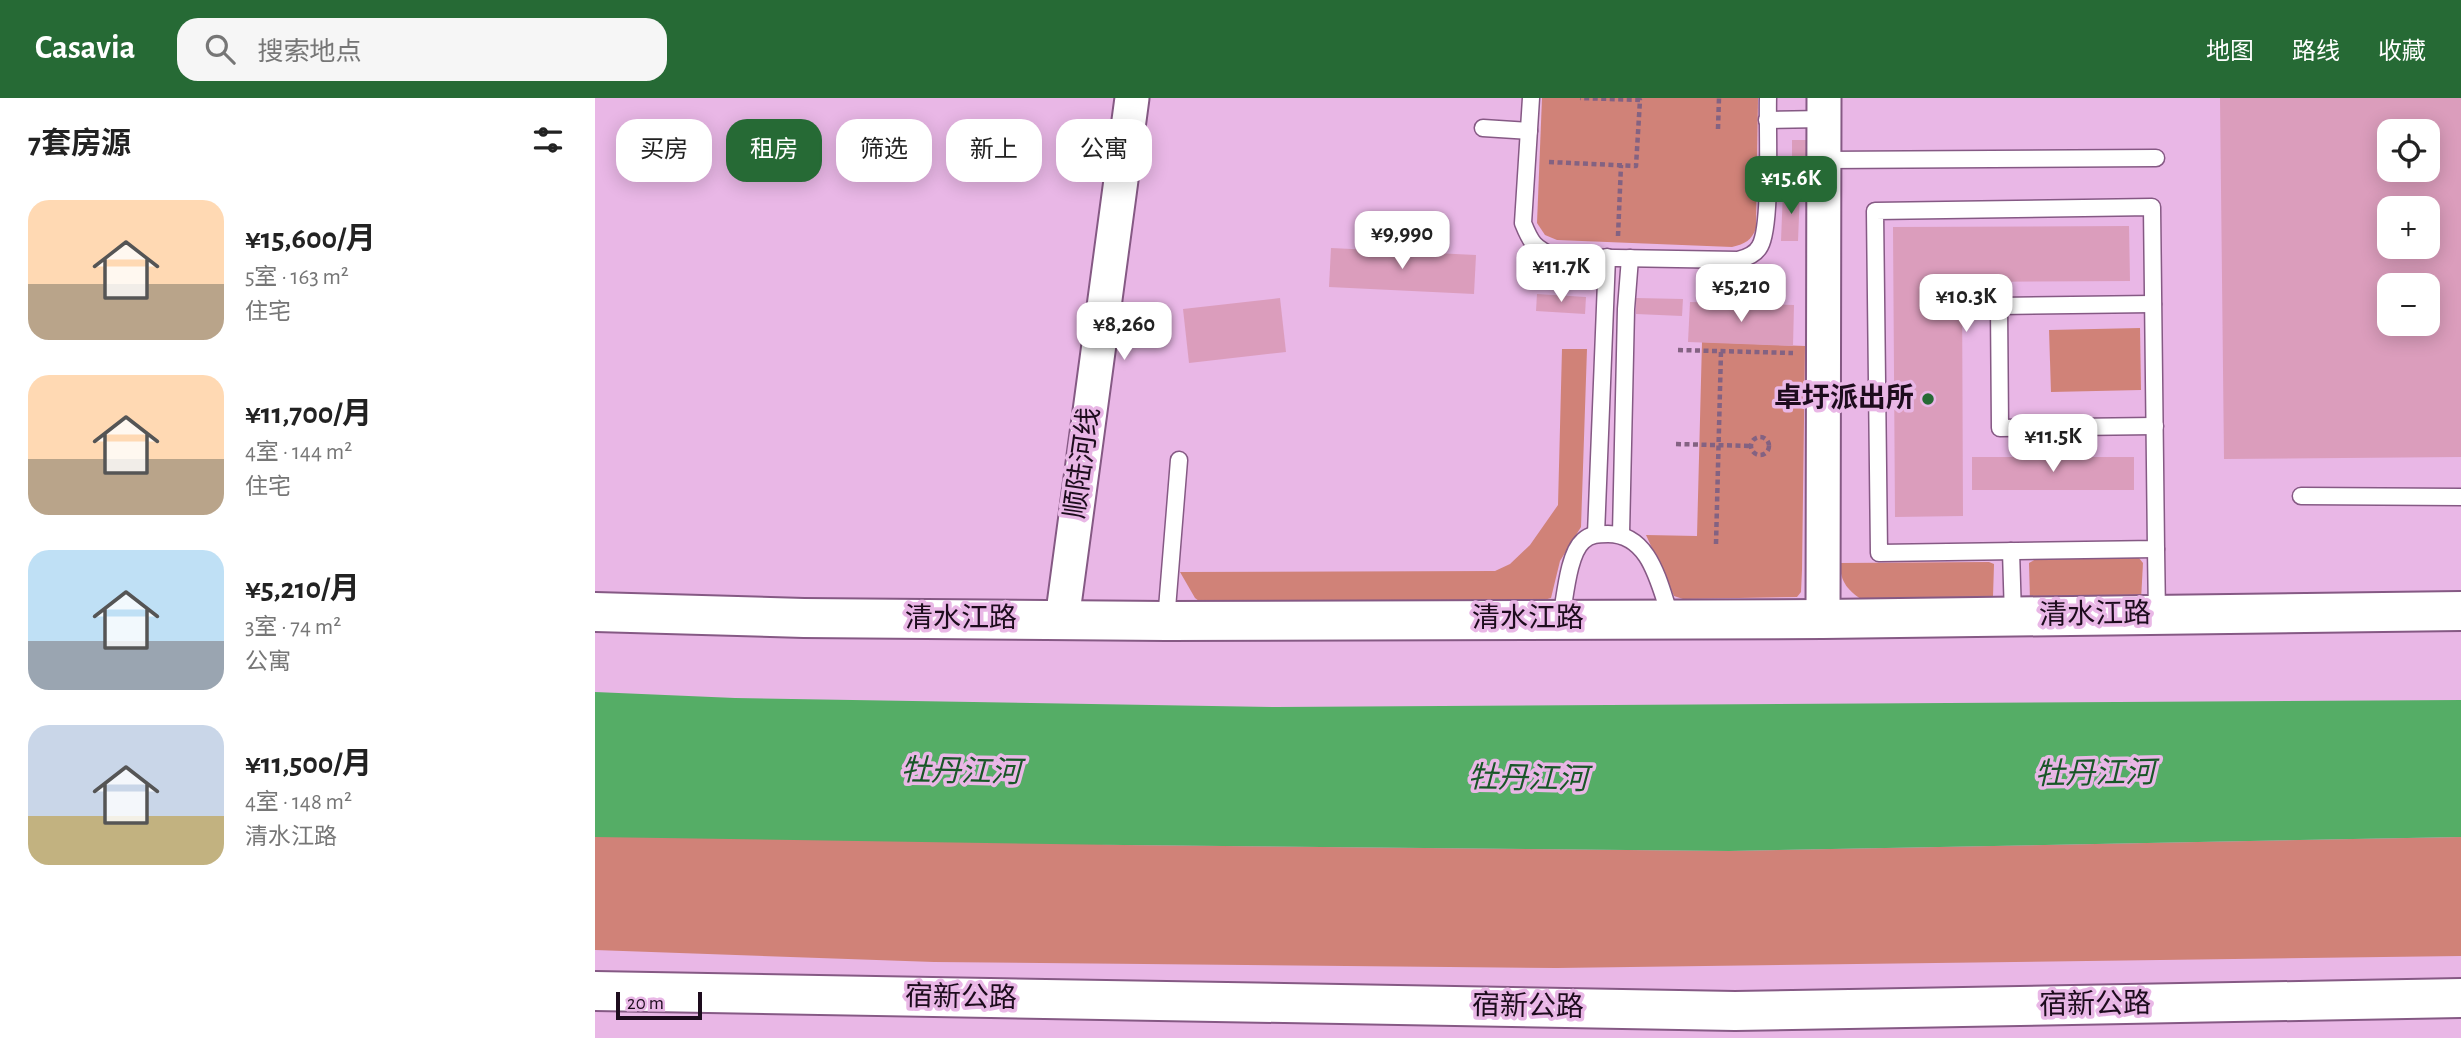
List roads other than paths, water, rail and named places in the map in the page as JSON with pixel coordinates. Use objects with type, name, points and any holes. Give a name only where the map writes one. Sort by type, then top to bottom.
[{"type":"main road","name":"清水江路","points":[[595,612],[804,618],[1166,621],[1823,619],[2461,611]]},
{"type":"main road","name":"宿新公路","points":[[595,991],[1735,1011],[2461,998]]},
{"type":"street","name":"顺陆河线","points":[[1062,620],[1132,98]]},
{"type":"street","points":[[1823,619],[1824,109]]},
{"type":"lane","points":[[1531,98],[1523,223],[1530,241],[1539,250],[1555,257],[1738,260],[1760,248],[1766,223],[1767,98]]},
{"type":"lane","points":[[1767,120],[1824,109]]},
{"type":"lane","points":[[1483,128],[1529,131]]},
{"type":"lane","points":[[1824,160],[2156,158]]},
{"type":"lane","points":[[2156,549],[1879,553],[1875,211],[2152,207],[2157,615]]},
{"type":"lane","points":[[1596,534],[1618,258]]},
{"type":"lane","points":[[1618,258],[1626,309],[1621,534]]},
{"type":"lane","points":[[2153,304],[1999,306],[2000,428],[2155,426]]},
{"type":"lane","points":[[1166,621],[1179,460]]},
{"type":"lane","points":[[2301,496],[2461,497]]},
{"type":"lane","points":[[1561,618],[1572,561],[1582,541],[1596,534],[1621,534],[1633,541],[1650,558],[1671,618]]},
{"type":"lane","points":[[2011,551],[2013,616]]},
{"type":"water","name":"牡丹江河","points":[[595,692],[735,698],[1276,707],[2461,700],[2461,837],[1729,851],[595,837]]},
{"type":"place","name":"卓圩派出所","points":[[1928,399]]}]
